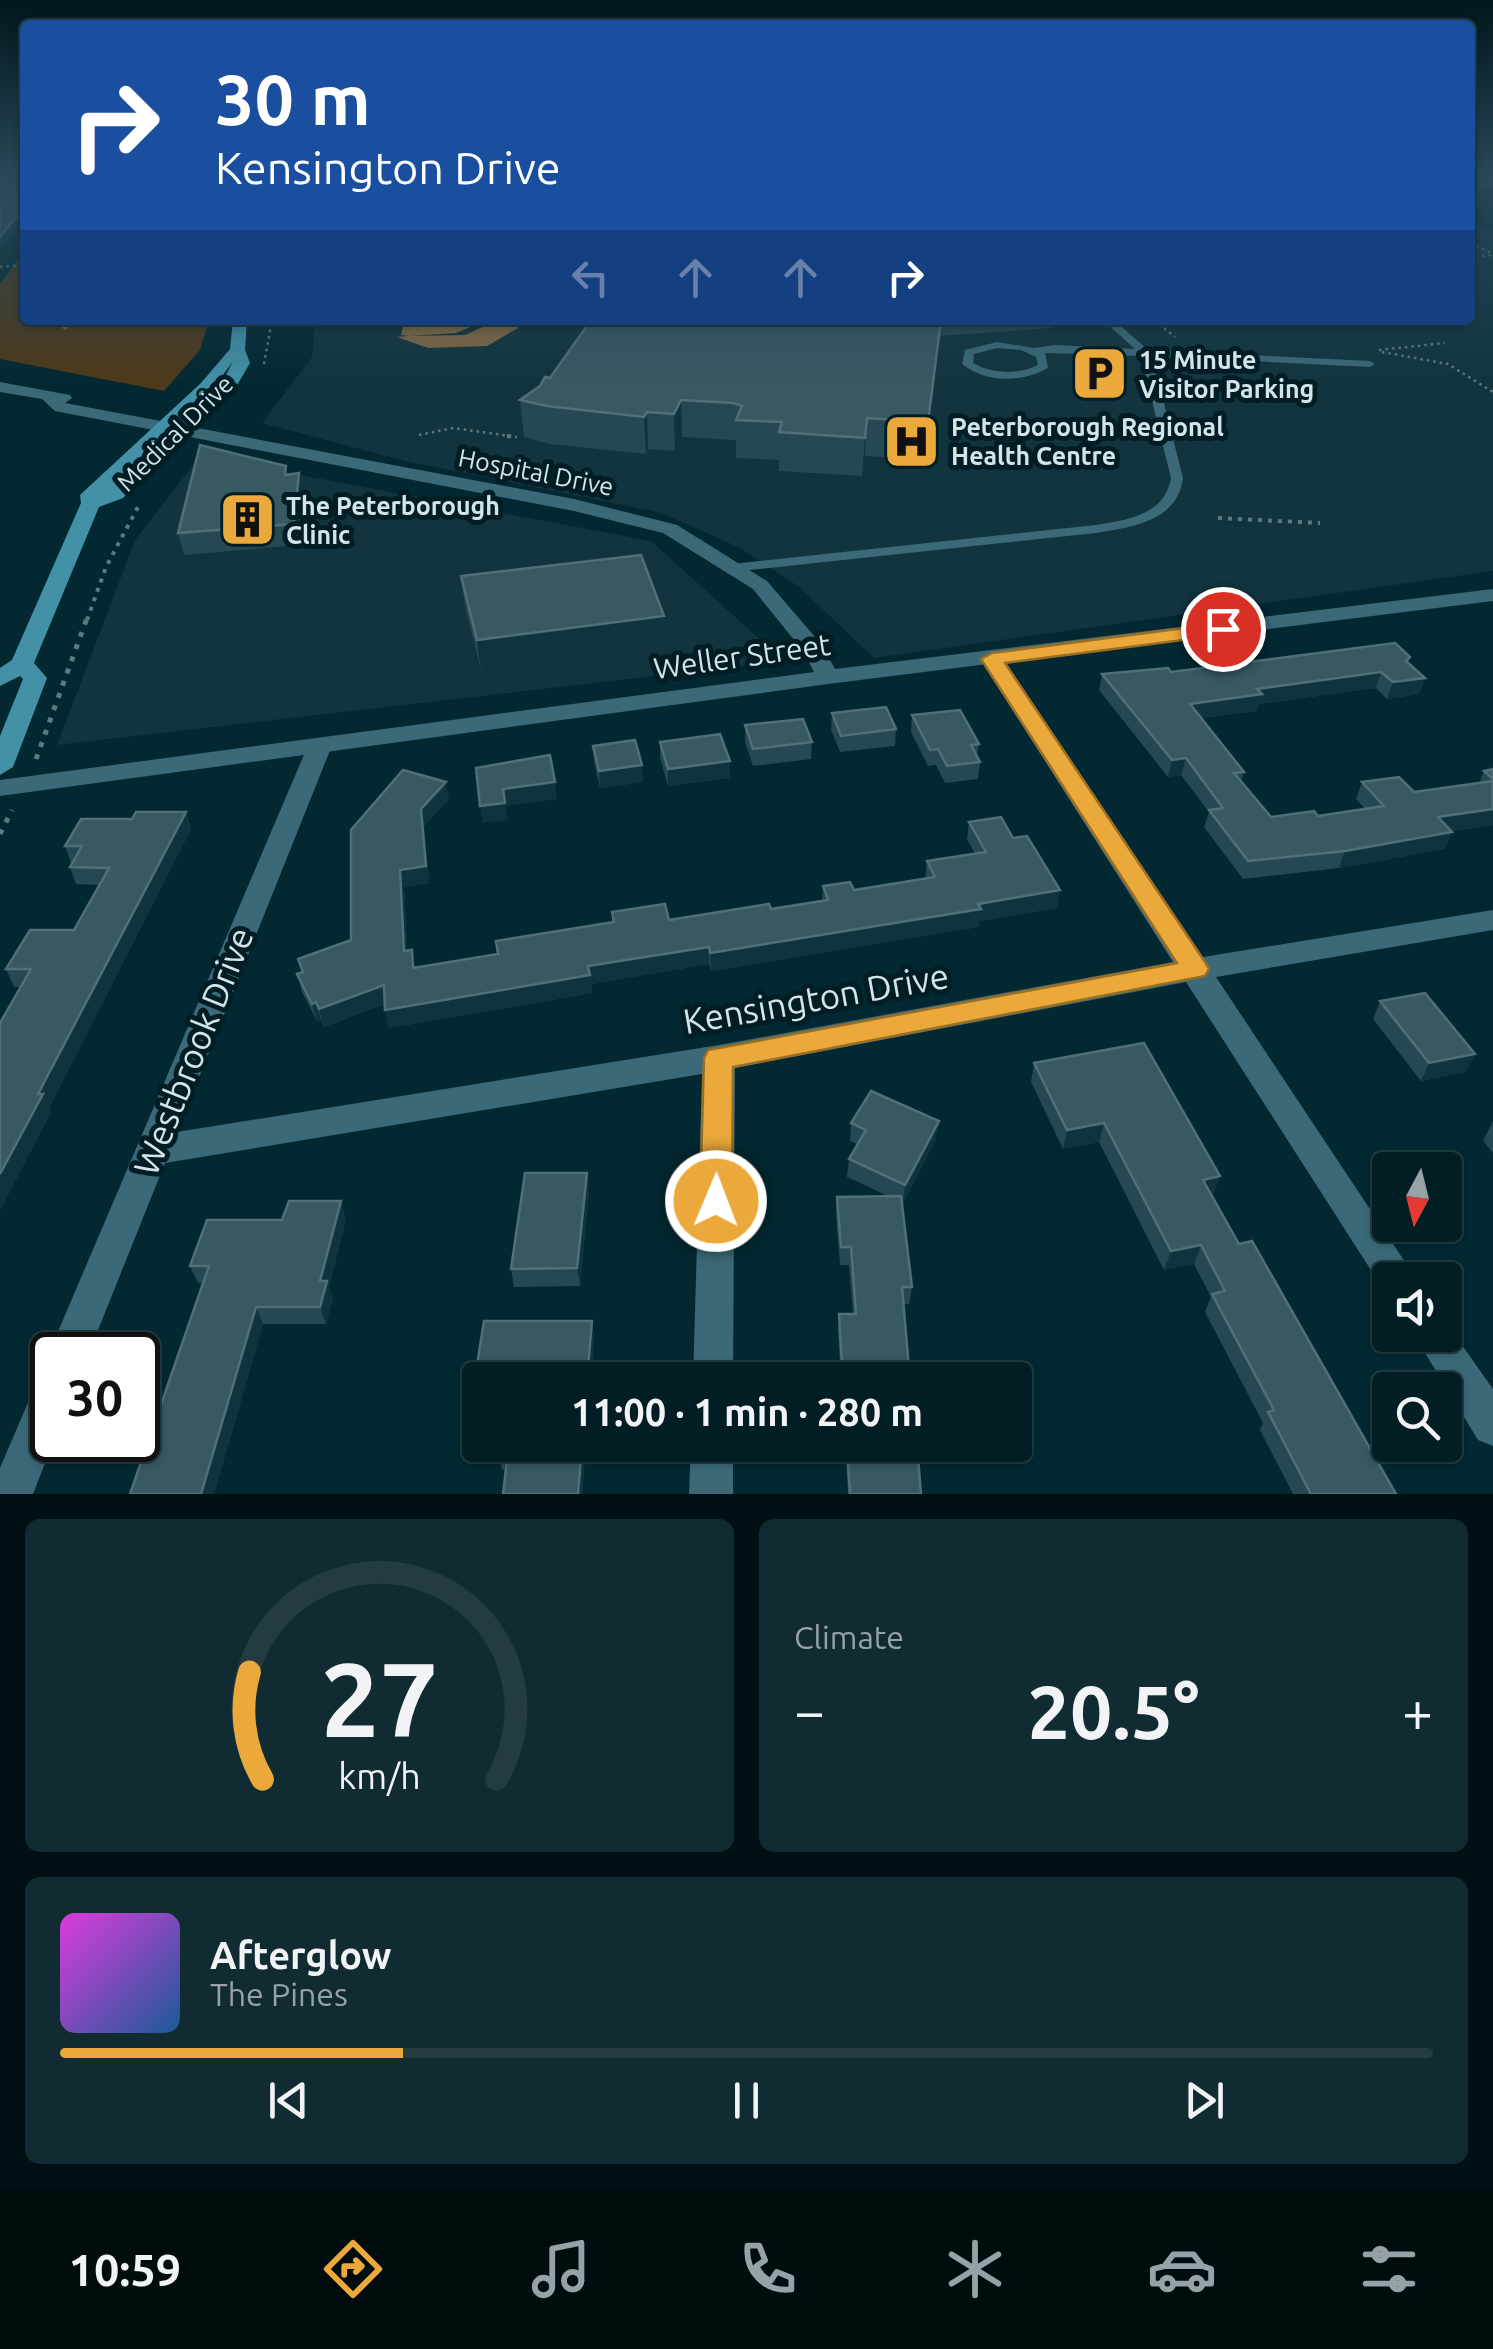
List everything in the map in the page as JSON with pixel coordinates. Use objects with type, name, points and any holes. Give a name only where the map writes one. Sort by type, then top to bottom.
[{"type":"main road","name":"Medical Drive","points":[[0,767],[36,678],[22,664],[91,502],[116,494],[178,424],[230,384],[242,363],[238,350],[240,325]]},
{"type":"main road","points":[[0,679],[22,664]]},
{"type":"street","name":"Hospital Drive","points":[[0,387],[48,396],[56,406],[178,424],[298,454],[319,454],[574,505],[670,529],[760,585],[813,649],[828,676]]},
{"type":"street","name":"Weller Street","points":[[12,786],[318,748],[828,676],[1493,595]]},
{"type":"street","points":[[992,659],[1386,1262]]},
{"type":"street","name":"Westbrook Drive","points":[[78,1332],[318,748]]},
{"type":"street","name":"Kensington Drive","points":[[153,1150],[718,1058],[1196,969],[1493,920]]},
{"type":"street","points":[[713,1362],[718,1058]]},
{"type":"street","points":[[1445,1352],[1493,1425]]},
{"type":"street","points":[[11,1494],[30,1448]]},
{"type":"street","points":[[711,1494],[712,1462]]},
{"type":"lane","points":[[732,568],[1096,529],[1146,518],[1168,502],[1178,485],[1146,353],[1114,325]]},
{"type":"lane","points":[[1033,351],[1041,356],[1044,366],[1016,375],[975,369],[966,358],[968,352],[985,345],[1033,351],[1055,348],[1370,364]]},
{"type":"path","points":[[1482,256],[1493,254]]},
{"type":"path","points":[[261,368],[268,357],[271,325]]},
{"type":"path","points":[[1160,325],[1183,344]]},
{"type":"path","points":[[1374,350],[1448,364],[1493,392]]},
{"type":"path","points":[[419,435],[453,428],[517,437]]},
{"type":"path","points":[[1120,436],[1148,437]]},
{"type":"path","points":[[0,834],[12,786],[54,722],[105,563],[149,494]]},
{"type":"path","points":[[1218,518],[1320,523]]},
{"type":"shaded area","name":"Peterborough Regional Health Centre","points":[[1475,246],[1493,246],[1493,571],[874,658],[799,587],[740,548],[662,513],[401,460],[262,423],[312,357],[315,325],[1475,325]]},
{"type":"shaded area","points":[[20,258],[20,325],[208,325],[200,350],[164,391],[0,359],[0,284]]},
{"type":"shaded area","points":[[475,325],[456,333],[410,336],[465,335],[487,325],[518,325],[487,346],[428,348],[397,337],[408,336],[401,335],[403,327]]},
{"type":"shaded area","points":[[200,456],[651,541],[784,661],[57,745],[135,540]]},
{"type":"building","points":[[587,325],[940,325],[928,422],[867,418],[865,438],[779,432],[782,422],[736,420],[742,406],[733,403],[681,400],[674,414],[647,412],[644,417],[520,400],[540,386],[545,377],[550,378]]},
{"type":"building","name":"The Peterborough Clinic","points":[[200,445],[286,466],[285,475],[299,473],[294,524],[178,533]]},
{"type":"building","points":[[641,555],[664,616],[477,640],[461,576]]},
{"type":"building","points":[[1395,643],[1410,657],[1406,661],[1425,678],[1393,682],[1381,672],[1257,689],[1262,694],[1190,704],[1244,772],[1234,773],[1271,817],[1314,811],[1318,816],[1384,806],[1362,782],[1399,777],[1414,792],[1493,781],[1493,809],[1438,817],[1452,832],[1345,851],[1248,861],[1209,810],[1223,808],[1186,758],[1172,760],[1102,674],[1168,668],[1171,672]]},
{"type":"building","points":[[886,707],[896,729],[841,736],[832,713]]},
{"type":"building","points":[[960,710],[979,744],[971,745],[980,762],[947,766],[938,749],[930,750],[912,715]]},
{"type":"building","points":[[803,719],[812,742],[753,749],[745,725]]},
{"type":"building","points":[[720,734],[730,761],[668,769],[660,742]]},
{"type":"building","points":[[635,740],[642,765],[599,771],[593,746]]},
{"type":"building","points":[[550,755],[555,782],[503,789],[505,803],[480,806],[476,768]]},
{"type":"building","points":[[403,770],[446,782],[421,809],[426,866],[400,870],[404,951],[412,950],[413,968],[498,954],[496,941],[614,922],[612,912],[665,904],[669,920],[769,904],[771,909],[828,900],[823,886],[850,882],[854,890],[935,877],[927,861],[986,852],[969,822],[1001,817],[1013,838],[1027,836],[1060,890],[978,904],[981,909],[710,953],[709,947],[588,966],[590,975],[385,1010],[384,985],[319,1009],[316,1002],[312,1004],[297,974],[303,972],[298,959],[351,940],[351,830]]},
{"type":"building","points":[[136,812],[186,812],[0,1174],[0,1023],[31,969],[6,969],[30,930],[74,930],[109,868],[70,867],[82,846],[65,846],[81,819],[132,819]]},
{"type":"building","points":[[1425,993],[1475,1054],[1429,1063],[1380,1001]]},
{"type":"building","points":[[1144,1043],[1220,1176],[1203,1180],[1239,1244],[1252,1241],[1372,1452],[1372,1462],[1378,1462],[1396,1494],[1311,1494],[1268,1412],[1274,1410],[1212,1294],[1225,1291],[1201,1245],[1171,1251],[1104,1123],[1067,1130],[1034,1063]]},
{"type":"building","points":[[871,1091],[939,1121],[905,1185],[849,1159],[866,1130],[851,1123]]},
{"type":"building","points":[[525,1173],[587,1173],[577,1268],[511,1269]]},
{"type":"building","points":[[901,1196],[912,1287],[902,1287],[908,1362],[842,1362],[839,1314],[856,1314],[851,1247],[841,1247],[837,1197]]},
{"type":"building","points":[[289,1201],[341,1201],[320,1281],[327,1281],[320,1307],[256,1307],[201,1494],[130,1494],[141,1462],[160,1462],[160,1407],[209,1266],[190,1266],[207,1220],[282,1220]]},
{"type":"building","points":[[484,1321],[592,1321],[589,1362],[477,1362]]},
{"type":"building","points":[[507,1462],[581,1462],[578,1494],[503,1494]]},
{"type":"building","points":[[848,1462],[918,1462],[921,1494],[850,1494]]},
{"type":"place","name":"15 Minute Visitor Parking","points":[[1100,374]]},
{"type":"place","name":"Peterborough Regional Health Centre","points":[[912,441]]},
{"type":"place","name":"The Peterborough Clinic","points":[[247,520]]},
{"type":"route","points":[[716,1201],[718,1058],[1196,969],[992,659],[1223,629]]}]
